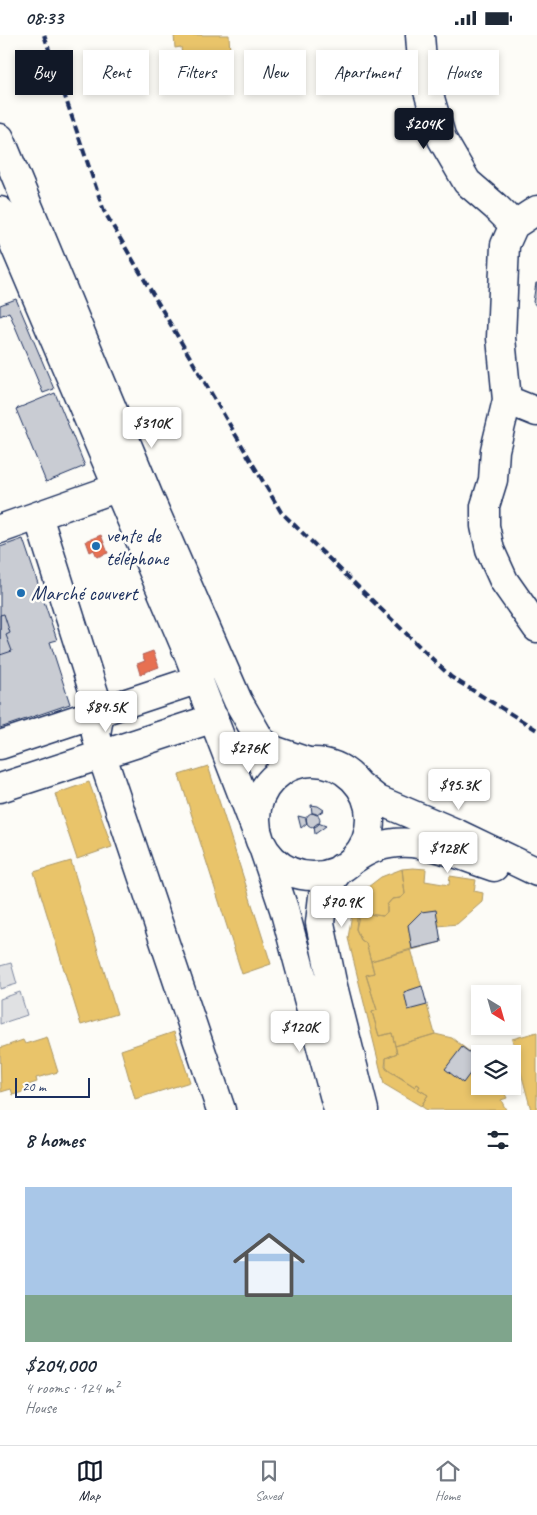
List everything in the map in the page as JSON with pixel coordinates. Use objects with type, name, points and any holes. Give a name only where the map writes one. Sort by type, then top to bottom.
[{"type":"street","points":[[420,35],[423,73],[442,139],[467,182],[514,225]]},
{"type":"street","points":[[0,138],[148,495],[242,709],[261,741],[273,751],[308,762],[331,765],[347,773],[378,800],[458,834],[537,872]]},
{"type":"street","points":[[537,210],[514,225],[505,245],[501,338],[507,400],[495,450],[493,480],[485,505],[485,526],[490,550],[504,581],[537,628]]},
{"type":"street","points":[[0,211],[119,487],[199,679],[261,841],[284,909],[338,1110]]},
{"type":"street","points":[[507,400],[537,412]]},
{"type":"street","points":[[0,529],[119,487]]},
{"type":"street","points":[[38,516],[100,712],[96,733],[101,753],[216,1108]]},
{"type":"street","points":[[0,745],[199,679]]},
{"type":"street","points":[[0,788],[101,753],[214,718]]},
{"type":"street","points":[[308,762],[284,770],[266,787],[257,810],[261,841],[280,866],[292,872],[317,876],[347,865],[374,847],[390,842],[418,843],[537,879]]},
{"type":"street","points":[[359,785],[369,807],[369,830],[366,842],[327,886],[320,908],[322,939],[364,1110]]},
{"type":"shaded area","points":[[11,963],[17,984],[0,989],[0,966]]},
{"type":"shaded area","points":[[20,992],[27,1015],[0,1024],[0,999]]},
{"type":"building: Homes","points":[[174,35],[229,35],[230,50],[181,50],[181,47],[175,48]]},
{"type":"building: Homes","points":[[208,766],[271,964],[242,974],[179,775]]},
{"type":"building: Homes","points":[[89,782],[112,847],[77,859],[55,794]]},
{"type":"building: Homes","points":[[71,861],[117,1014],[81,1025],[34,872]]},
{"type":"building: Homes","points":[[402,869],[426,869],[425,881],[449,885],[450,876],[476,880],[474,891],[483,893],[482,902],[457,924],[438,926],[441,942],[371,961],[366,943],[361,940],[356,929],[357,918],[360,913],[383,916],[387,912],[387,905],[392,899],[401,898],[405,894]]},
{"type":"building: Homes","points":[[402,869],[405,894],[401,898],[392,899],[387,905],[387,912],[383,916],[360,913],[356,929],[361,940],[366,943],[374,973],[366,975],[377,1010],[372,1012],[379,1036],[392,1033],[397,1053],[386,1058],[385,1067],[415,1087],[417,1084],[420,1086],[418,1089],[428,1095],[421,1106],[384,1084],[348,938],[353,908],[364,890],[381,877]]},
{"type":"building: Homes","points":[[411,949],[435,1034],[395,1046],[392,1033],[379,1036],[372,1012],[377,1010],[366,975],[374,973],[371,961]]},
{"type":"building: Homes","points":[[174,1032],[190,1082],[135,1099],[121,1050]]},
{"type":"building: Homes","points":[[537,1032],[537,1110],[531,1110],[521,1073],[521,1045],[514,1045],[512,1039]]},
{"type":"building: Homes","points":[[435,1034],[452,1038],[471,1053],[471,1095],[506,1095],[507,1098],[501,1100],[506,1110],[427,1110],[421,1106],[428,1095],[418,1089],[420,1086],[417,1084],[415,1087],[386,1069],[386,1058],[397,1053],[395,1046]]},
{"type":"building: Homes","points":[[47,1037],[58,1072],[36,1078],[37,1082],[28,1085],[29,1090],[13,1095],[11,1089],[1,1092],[0,1048],[23,1040],[25,1044]]},
{"type":"building: Shops","name":"vente de téléphone","points":[[101,535],[108,553],[97,557],[94,550],[90,552],[86,541]]},
{"type":"building: Shops","points":[[153,651],[159,667],[140,674],[137,664],[145,661],[142,655]]},
{"type":"building: Other","points":[[537,283],[537,307],[533,302]]},
{"type":"building: Other","points":[[16,299],[54,389],[43,393],[9,312],[0,316],[0,305]]},
{"type":"building: Other","points":[[55,393],[85,466],[46,482],[16,409]]},
{"type":"building: Other","name":"Marché couvert","points":[[23,539],[57,640],[50,642],[70,704],[0,728],[0,547]]},
{"type":"building: Other","points":[[4,614],[10,633],[6,635],[12,651],[0,655],[0,615]]},
{"type":"building: Other","points":[[311,805],[318,806],[324,810],[317,815],[312,813]]},
{"type":"building: Other","points":[[313,813],[318,815],[320,820],[318,825],[313,827],[308,825],[306,820],[308,815]]},
{"type":"building: Other","points":[[298,816],[306,818],[307,823],[301,828]]},
{"type":"building: Other","points":[[318,823],[326,826],[315,834],[314,826]]},
{"type":"building: Other","points":[[436,910],[441,942],[412,949],[408,925],[421,912]]},
{"type":"building: Other","points":[[422,986],[427,1005],[408,1010],[404,992]]},
{"type":"building: Other","points":[[462,1047],[471,1054],[471,1072],[463,1083],[445,1069]]},
{"type":"railway","points":[[44,35],[104,211],[281,512],[451,677],[537,730]]},
{"type":"place","name":"vente de téléphone","points":[[96,546]]},
{"type":"place","name":"Marché couvert","points":[[21,593]]}]
